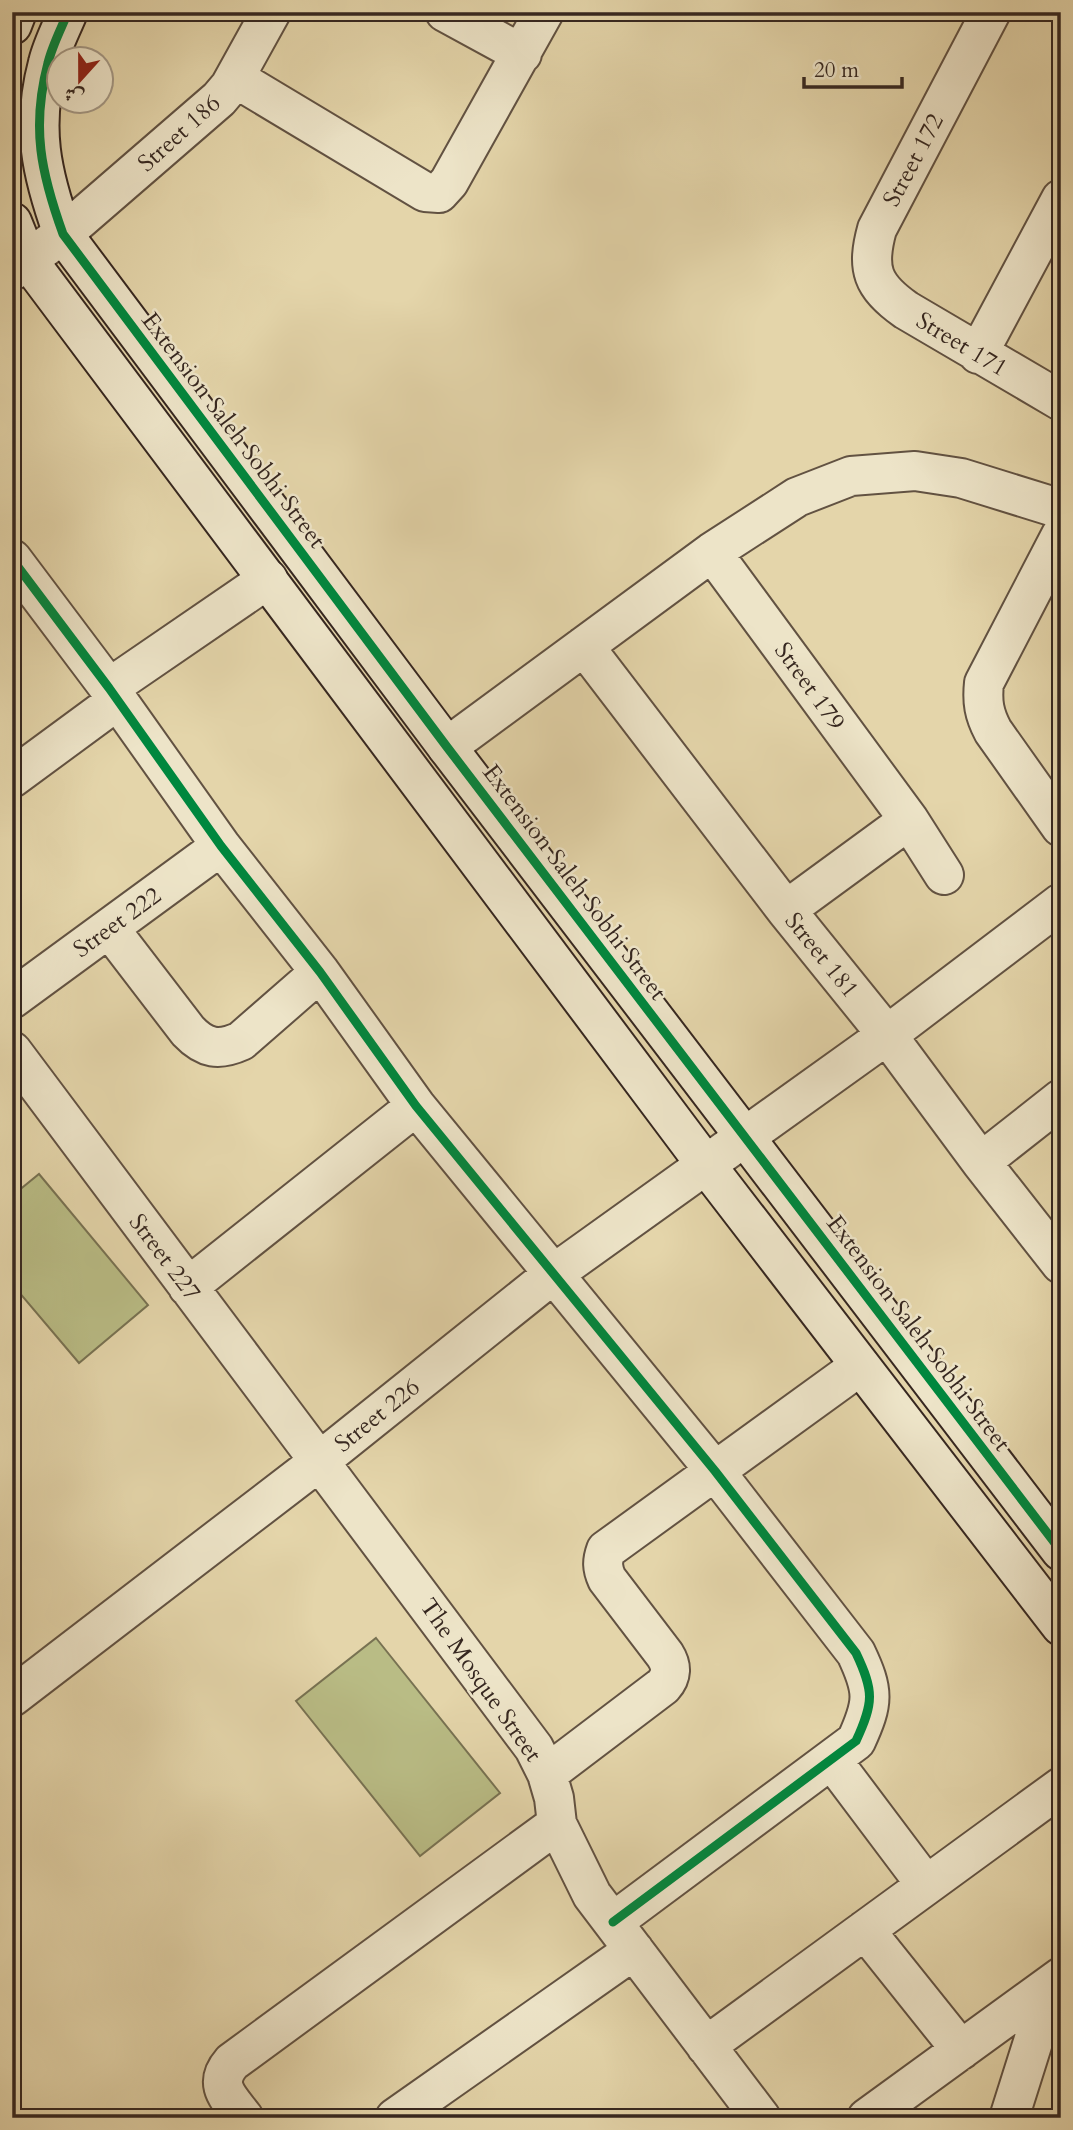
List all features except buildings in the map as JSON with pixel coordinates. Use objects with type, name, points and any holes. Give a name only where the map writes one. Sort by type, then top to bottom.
[{"type":"street","points":[[12,24],[17,12]]},
{"type":"street","name":"Extension Saleh Sobhi Street","points":[[68,12],[48,61],[40,104],[40,149],[47,192],[63,234],[447,747],[1061,1551]]},
{"type":"street","name":"Street 186","points":[[20,265],[63,234],[225,93],[271,12]]},
{"type":"street","points":[[445,12],[522,54]]},
{"type":"street","points":[[235,78],[432,194],[445,188],[544,12]]},
{"type":"street","name":"Street 172","points":[[874,275],[871,252],[877,229],[991,12]]},
{"type":"street","points":[[978,354],[1061,199]]},
{"type":"street","points":[[12,222],[20,265],[268,579],[706,1166],[1061,1626]]},
{"type":"street","name":"Street 171","points":[[874,275],[886,296],[978,354],[1061,401]]},
{"type":"street","points":[[447,747],[712,552],[797,498],[851,476],[915,471],[961,478],[1061,509]]},
{"type":"street","points":[[1061,535],[984,684],[982,700],[985,716],[993,731],[1061,827]]},
{"type":"street","name":"Street 179","points":[[712,552],[909,820],[944,875]]},
{"type":"street","points":[[14,565],[113,694],[221,846],[320,972],[416,1106],[715,1471],[856,1653],[869,1681],[869,1712],[856,1741],[412,2113]]},
{"type":"street","points":[[12,778],[113,694],[268,579]]},
{"type":"street","name":"Street 181","points":[[584,646],[786,909],[887,1035],[1061,1264]]},
{"type":"street","points":[[786,909],[909,820]]},
{"type":"street","name":"Street 222","points":[[12,999],[221,846]]},
{"type":"street","name":"Street 226","points":[[12,1697],[321,1460],[552,1275],[887,1035],[1061,903]]},
{"type":"street","points":[[109,928],[188,1031],[198,1042],[212,1048],[227,1047],[241,1041],[320,972]]},
{"type":"street","name":"Street 227","points":[[12,1051],[321,1460]]},
{"type":"street","points":[[981,1162],[1061,1099]]},
{"type":"street","points":[[188,1287],[416,1106]]},
{"type":"street","points":[[547,1774],[669,1680],[670,1662],[607,1578],[603,1569],[606,1550],[860,1366]]},
{"type":"street","name":"The Mosque Street","points":[[321,1460],[534,1748],[547,1774],[554,1798],[557,1824],[582,1878],[761,2118]]},
{"type":"street","points":[[832,1760],[926,1885]]},
{"type":"street","points":[[706,2046],[1061,1787]]},
{"type":"street","points":[[244,2118],[226,2094],[222,2082],[225,2071],[232,2062],[557,1824]]},
{"type":"street","points":[[865,1930],[961,2050]]},
{"type":"street","points":[[867,2118],[1056,1981]]},
{"type":"street","points":[[1009,2118],[1056,1981]]},
{"type":"green space","points":[[39,1174],[148,1305],[79,1363],[12,1284],[12,1196]]},
{"type":"green space","points":[[376,1638],[500,1793],[420,1856],[296,1701]]},
{"type":"cycle path","points":[[68,12],[48,63],[39,129],[44,170],[63,234],[447,747],[1061,1551]]},
{"type":"cycle path","points":[[12,559],[109,688],[221,846],[320,972],[416,1106],[715,1471],[856,1653],[862,1666],[870,1697],[856,1741],[613,1922]]}]
